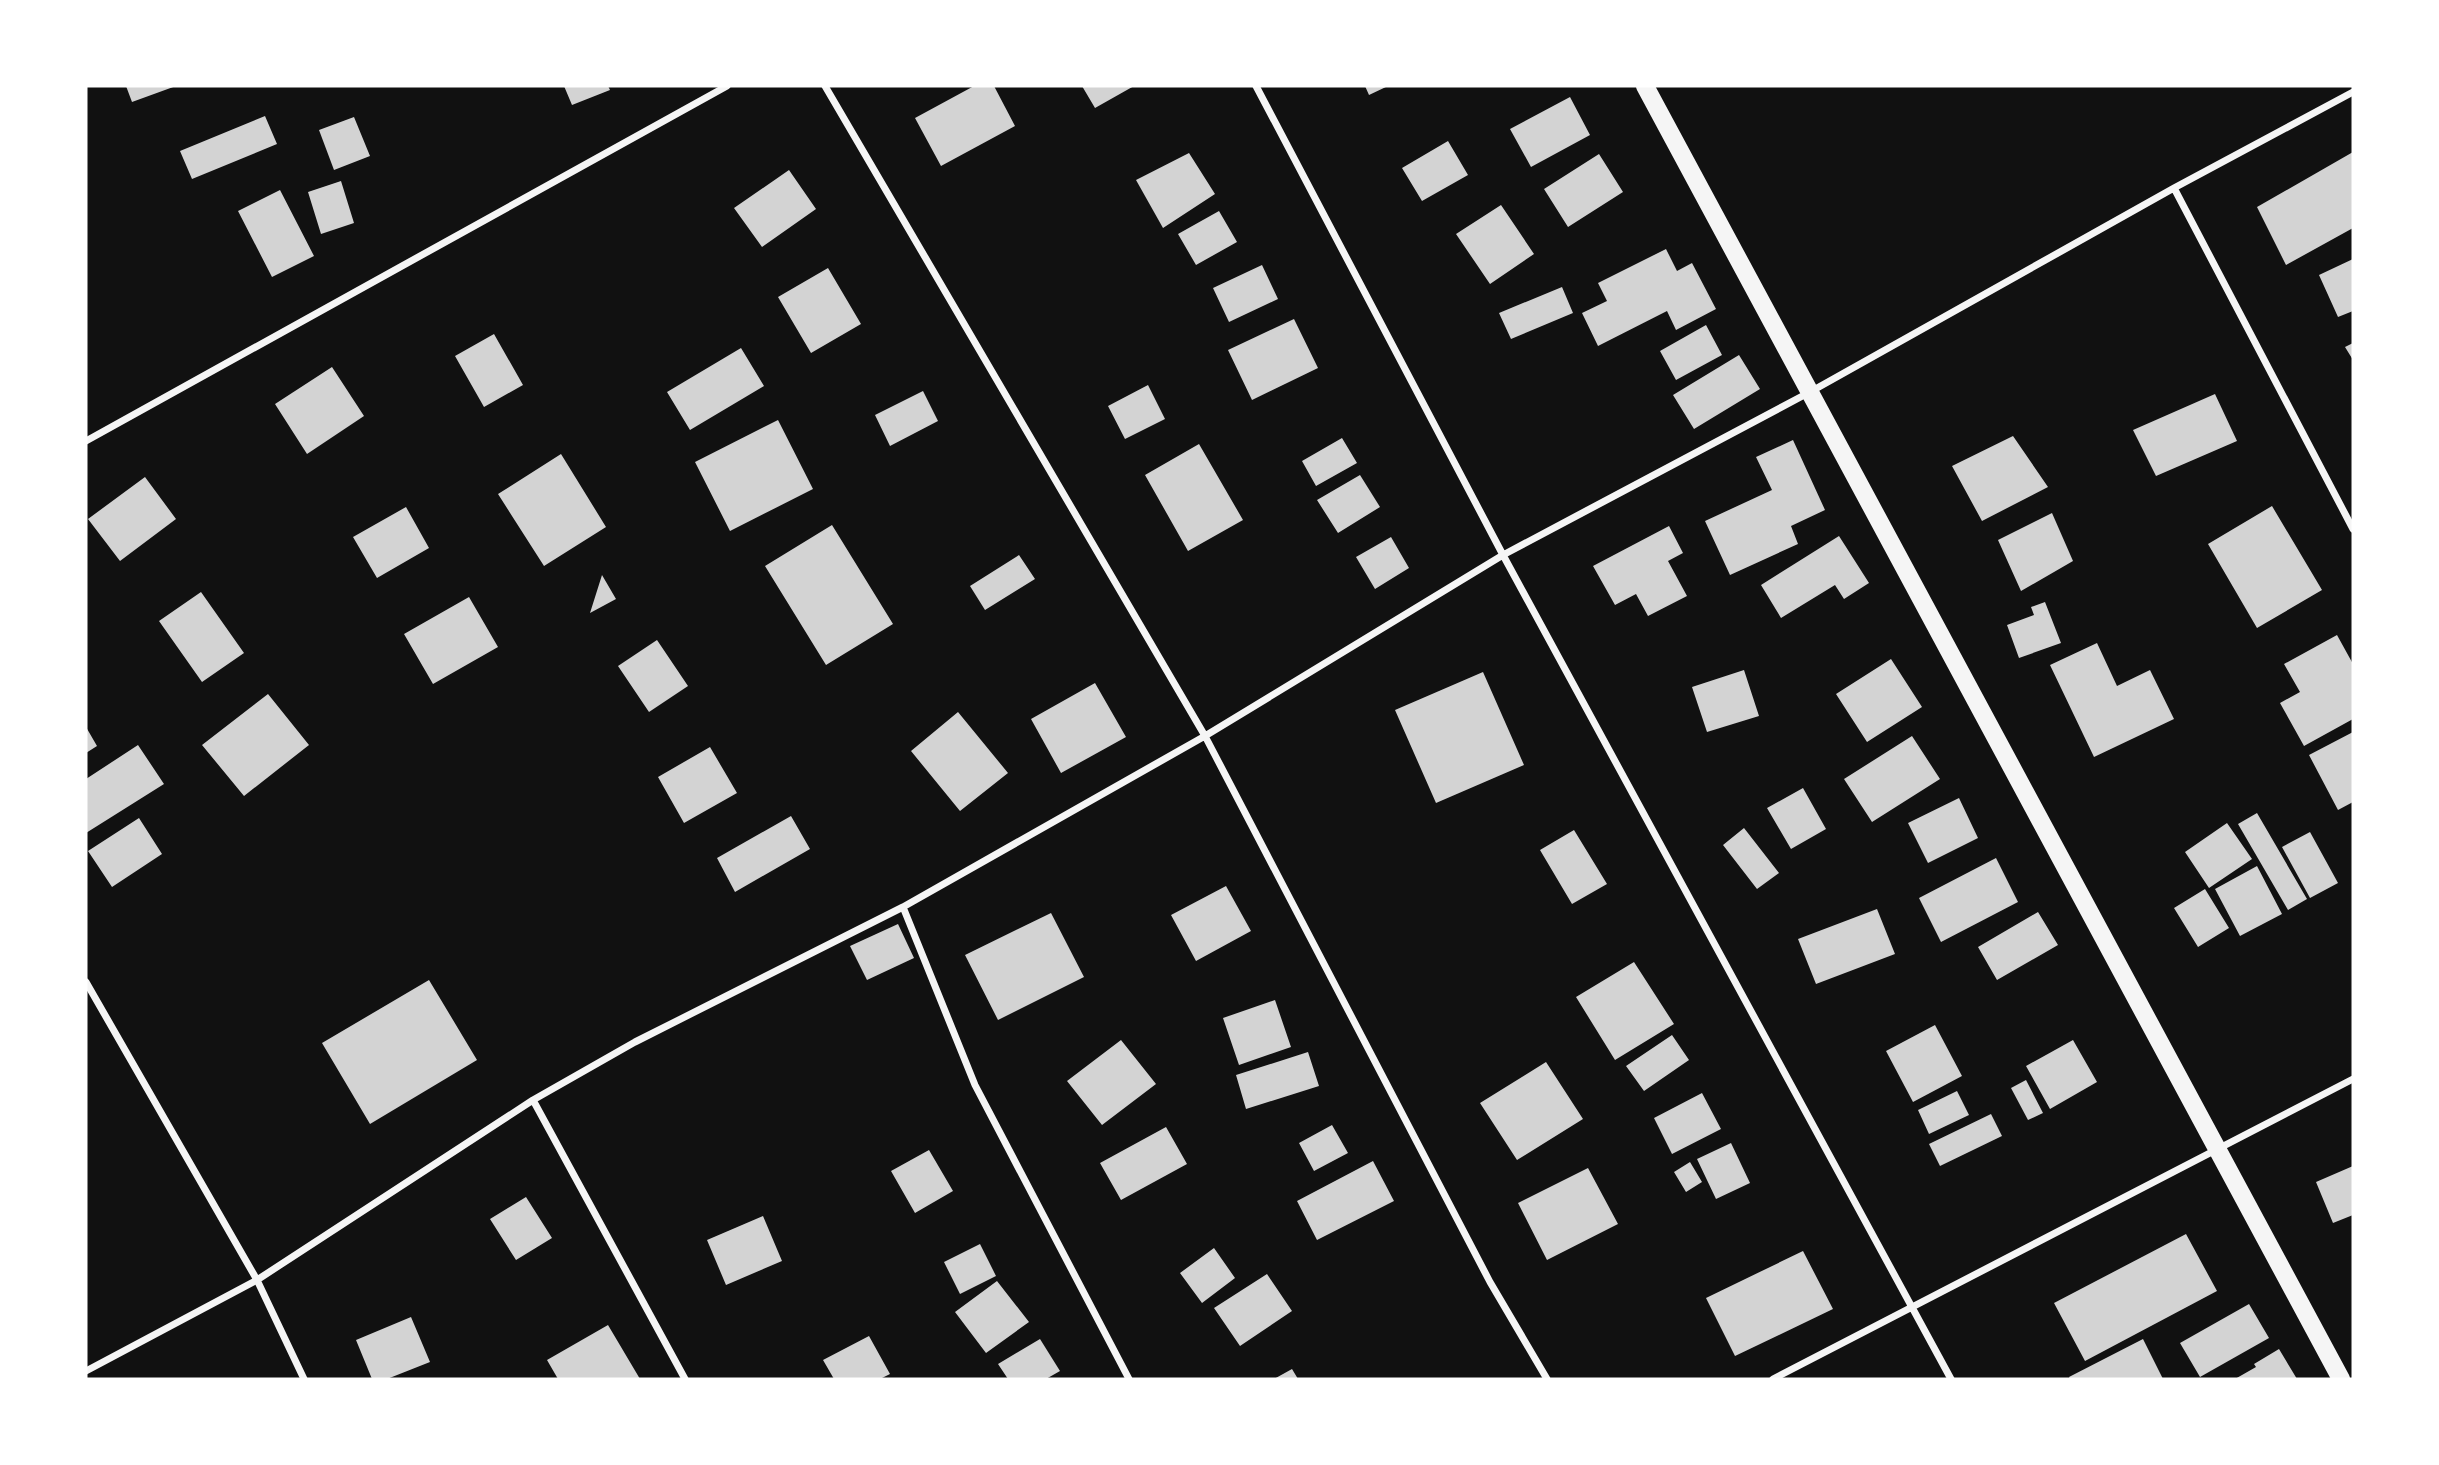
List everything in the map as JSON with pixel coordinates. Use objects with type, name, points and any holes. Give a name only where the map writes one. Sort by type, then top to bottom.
[{"type":"main road","points":[[1645,86],[2341,1379]]},
{"type":"street","points":[[86,442],[727,86]]},
{"type":"street","points":[[825,86],[1205,736],[1490,1282],[1547,1379]]},
{"type":"street","points":[[1256,86],[1503,555],[1951,1379]]},
{"type":"street","points":[[86,1371],[257,1280],[533,1100],[635,1042],[903,907],[1205,736],[1503,555],[1810,392],[2174,188],[2353,92]]},
{"type":"street","points":[[2174,188],[2353,528]]},
{"type":"street","points":[[903,907],[975,1085],[1129,1379]]},
{"type":"street","points":[[86,982],[257,1280],[304,1379]]},
{"type":"street","points":[[1773,1379],[2353,1079]]},
{"type":"street","points":[[533,1100],[685,1379]]},
{"type":"building","points":[[126,86],[176,86],[132,102]]},
{"type":"building","points":[[564,86],[608,86],[610,90],[572,105]]},
{"type":"building","points":[[974,86],[994,86],[1015,126],[941,166],[915,118]]},
{"type":"building","points":[[1082,86],[1134,86],[1095,108]]},
{"type":"building","points":[[1365,86],[1388,86],[1369,95]]},
{"type":"building","points":[[1570,97],[1590,135],[1531,167],[1510,129]]},
{"type":"building","points":[[265,116],[277,144],[192,179],[180,151]]},
{"type":"building","points":[[354,117],[370,156],[334,170],[319,130]]},
{"type":"building","points":[[1448,141],[1468,175],[1422,201],[1402,168]]},
{"type":"building","points":[[2353,152],[2353,228],[2286,265],[2257,207]]},
{"type":"building","points":[[1189,153],[1215,194],[1163,228],[1136,180]]},
{"type":"building","points":[[1599,154],[1623,192],[1568,227],[1544,189]]},
{"type":"building","points":[[789,170],[816,209],[762,247],[734,208]]},
{"type":"building","points":[[341,181],[354,223],[321,234],[308,192]]},
{"type":"building","points":[[280,190],[314,256],[272,277],[238,211]]},
{"type":"building","points":[[1501,205],[1534,254],[1490,284],[1456,234]]},
{"type":"building","points":[[1219,211],[1237,242],[1196,265],[1178,234]]},
{"type":"building","points":[[1666,249],[1677,271],[1692,263],[1716,309],[1676,330],[1667,311],[1598,346],[1582,313],[1607,301],[1598,283]]},
{"type":"building","points":[[2353,259],[2353,311],[2338,317],[2319,275]]},
{"type":"building","points":[[1262,265],[1278,299],[1229,322],[1213,288]]},
{"type":"building","points":[[828,268],[861,324],[811,353],[778,297]]},
{"type":"building","points":[[1562,287],[1573,313],[1511,339],[1499,313]]},
{"type":"building","points":[[1294,319],[1318,368],[1252,400],[1228,350]]},
{"type":"building","points":[[1706,325],[1722,355],[1676,380],[1660,351]]},
{"type":"building","points":[[494,334],[523,385],[484,407],[455,356]]},
{"type":"building","points":[[2353,343],[2353,360],[2345,347]]},
{"type":"building","points":[[741,348],[764,386],[690,430],[667,392]]},
{"type":"building","points":[[1739,355],[1760,389],[1694,429],[1673,395]]},
{"type":"building","points":[[332,367],[364,416],[307,454],[275,404]]},
{"type":"building","points":[[1148,385],[1165,419],[1125,439],[1108,406]]},
{"type":"building","points":[[923,391],[938,421],[890,446],[875,415]]},
{"type":"building","points":[[2215,394],[2237,441],[2156,476],[2133,430]]},
{"type":"building","points":[[778,420],[813,489],[730,531],[695,462]]},
{"type":"building","points":[[2013,436],[2048,487],[1982,521],[1952,466]]},
{"type":"building","points":[[1342,438],[1357,463],[1316,486],[1302,461]]},
{"type":"building","points":[[1793,440],[1825,510],[1791,526],[1798,544],[1730,575],[1705,521],[1772,490],[1756,457]]},
{"type":"building","points":[[1199,444],[1243,520],[1188,551],[1145,475]]},
{"type":"building","points":[[561,454],[606,527],[544,566],[498,494]]},
{"type":"building","points":[[1360,475],[1380,507],[1338,533],[1317,500]]},
{"type":"building","points":[[145,477],[176,519],[120,561],[88,519]]},
{"type":"building","points":[[2272,506],[2322,590],[2257,628],[2208,544]]},
{"type":"building","points":[[406,507],[429,548],[377,578],[353,537]]},
{"type":"building","points":[[2052,513],[2073,561],[2021,591],[1998,540]]},
{"type":"building","points":[[832,525],[893,624],[826,665],[765,566]]},
{"type":"building","points":[[1669,526],[1683,553],[1668,561],[1687,596],[1648,616],[1636,594],[1615,605],[1593,566]]},
{"type":"building","points":[[1839,536],[1869,583],[1844,599],[1835,585],[1781,618],[1761,585]]},
{"type":"building","points":[[1391,537],[1409,568],[1375,589],[1356,557]]},
{"type":"building","points":[[1019,555],[1035,579],[985,610],[970,586]]},
{"type":"building","points":[[602,575],[616,599],[590,613]]},
{"type":"building","points":[[201,592],[244,653],[202,682],[159,621]]},
{"type":"building","points":[[469,597],[498,647],[433,684],[404,634]]},
{"type":"building","points":[[2045,602],[2061,643],[2019,658],[2007,625],[2034,615],[2031,607]]},
{"type":"building","points":[[2337,635],[2353,664],[2353,719],[2304,746],[2280,703],[2300,692],[2284,664]]},
{"type":"building","points":[[657,640],[688,686],[649,712],[618,666]]},
{"type":"building","points":[[2097,643],[2117,686],[2150,670],[2174,719],[2094,757],[2050,665]]},
{"type":"building","points":[[1891,659],[1922,707],[1867,742],[1836,694]]},
{"type":"building","points":[[1744,670],[1759,716],[1707,732],[1692,687]]},
{"type":"building","points":[[1483,672],[1524,765],[1436,803],[1395,710]]},
{"type":"building","points":[[1095,683],[1126,737],[1061,773],[1031,719]]},
{"type":"building","points":[[268,694],[309,745],[244,796],[202,745]]},
{"type":"building","points":[[958,712],[1008,773],[960,811],[911,751]]},
{"type":"building","points":[[86,727],[97,746],[86,753]]},
{"type":"building","points":[[2353,732],[2353,802],[2338,810],[2309,755]]},
{"type":"building","points":[[1912,736],[1940,779],[1872,822],[1844,779]]},
{"type":"building","points":[[138,745],[164,784],[86,833],[86,779]]},
{"type":"building","points":[[710,747],[737,793],[684,823],[658,777]]},
{"type":"building","points":[[1803,788],[1826,829],[1791,849],[1767,808]]},
{"type":"building","points":[[1959,798],[1978,838],[1928,863],[1908,823]]},
{"type":"building","points":[[2257,813],[2307,899],[2288,910],[2238,824]]},
{"type":"building","points":[[791,816],[810,849],[735,892],[717,858]]},
{"type":"building","points":[[139,818],[162,854],[112,887],[88,851]]},
{"type":"building","points":[[2227,823],[2252,859],[2209,888],[2185,852]]},
{"type":"building","points":[[1744,828],[1779,873],[1757,889],[1723,845]]},
{"type":"building","points":[[1574,830],[1607,884],[1572,904],[1540,850]]},
{"type":"building","points":[[2310,832],[2338,883],[2310,898],[2282,847]]},
{"type":"building","points":[[1996,858],[2018,902],[1941,942],[1919,898]]},
{"type":"building","points":[[2257,866],[2282,914],[2240,936],[2215,889]]},
{"type":"building","points":[[1226,886],[1251,931],[1196,961],[1171,915]]},
{"type":"building","points":[[2205,889],[2229,928],[2198,947],[2174,908]]},
{"type":"building","points":[[1877,909],[1895,954],[1816,984],[1798,939]]},
{"type":"building","points":[[2038,912],[2058,945],[1997,980],[1978,947]]},
{"type":"building","points":[[1051,913],[1084,977],[998,1020],[965,955]]},
{"type":"building","points":[[898,924],[914,958],[867,980],[850,946]]},
{"type":"building","points":[[1634,962],[1674,1024],[1615,1060],[1576,997]]},
{"type":"building","points":[[429,980],[477,1060],[370,1124],[322,1043]]},
{"type":"building","points":[[1275,1000],[1291,1047],[1239,1065],[1223,1018]]},
{"type":"building","points":[[1935,1025],[1962,1076],[1913,1102],[1886,1051]]},
{"type":"building","points":[[1672,1035],[1689,1060],[1644,1091],[1626,1066]]},
{"type":"building","points":[[1121,1040],[1156,1084],[1102,1125],[1067,1081]]},
{"type":"building","points":[[2073,1040],[2097,1082],[2050,1109],[2026,1066]]},
{"type":"building","points":[[1308,1052],[1319,1086],[1246,1109],[1236,1075]]},
{"type":"building","points":[[1546,1062],[1583,1119],[1517,1160],[1480,1103]]},
{"type":"building","points":[[2026,1080],[2043,1113],[2028,1120],[2011,1088]]},
{"type":"building","points":[[1957,1091],[1969,1115],[1929,1134],[1918,1110]]},
{"type":"building","points":[[1702,1093],[1721,1129],[1672,1154],[1654,1118]]},
{"type":"building","points":[[1991,1114],[2002,1136],[1940,1166],[1929,1144]]},
{"type":"building","points":[[1332,1125],[1348,1153],[1314,1171],[1299,1143]]},
{"type":"building","points":[[1166,1127],[1187,1164],[1121,1200],[1100,1163]]},
{"type":"building","points":[[1731,1143],[1750,1183],[1716,1199],[1697,1159]]},
{"type":"building","points":[[929,1150],[953,1191],[915,1213],[891,1171]]},
{"type":"building","points":[[1373,1161],[1394,1201],[1317,1240],[1297,1201]]},
{"type":"building","points":[[1690,1162],[1702,1182],[1686,1192],[1674,1172]]},
{"type":"building","points":[[2353,1166],[2353,1215],[2333,1223],[2316,1182]]},
{"type":"building","points":[[1588,1168],[1618,1224],[1547,1260],[1518,1203]]},
{"type":"building","points":[[526,1197],[552,1238],[516,1260],[490,1219]]},
{"type":"building","points":[[763,1216],[782,1261],[726,1285],[707,1240]]},
{"type":"building","points":[[2186,1234],[2217,1291],[2085,1361],[2054,1303]]},
{"type":"building","points":[[980,1244],[996,1276],[960,1294],[944,1262]]},
{"type":"building","points":[[1214,1248],[1235,1278],[1202,1303],[1180,1273]]},
{"type":"building","points":[[1803,1251],[1833,1309],[1735,1356],[1706,1298]]},
{"type":"building","points":[[1267,1274],[1292,1311],[1240,1346],[1214,1308]]},
{"type":"building","points":[[997,1281],[1029,1322],[986,1353],[955,1312]]},
{"type":"building","points":[[2249,1304],[2269,1338],[2200,1377],[2180,1343]]},
{"type":"building","points":[[411,1317],[430,1362],[387,1379],[372,1379],[356,1340]]},
{"type":"building","points":[[608,1325],[640,1379],[558,1379],[547,1360]]},
{"type":"building","points":[[869,1336],[890,1374],[880,1379],[834,1379],[823,1360]]},
{"type":"building","points":[[1040,1339],[1060,1371],[1046,1379],[1008,1379],[998,1364]]},
{"type":"building","points":[[2143,1339],[2163,1379],[2070,1379],[2069,1377]]},
{"type":"building","points":[[2279,1349],[2297,1379],[2235,1379],[2256,1367],[2254,1364]]},
{"type":"building","points":[[1292,1369],[1298,1379],[1274,1379]]}]
